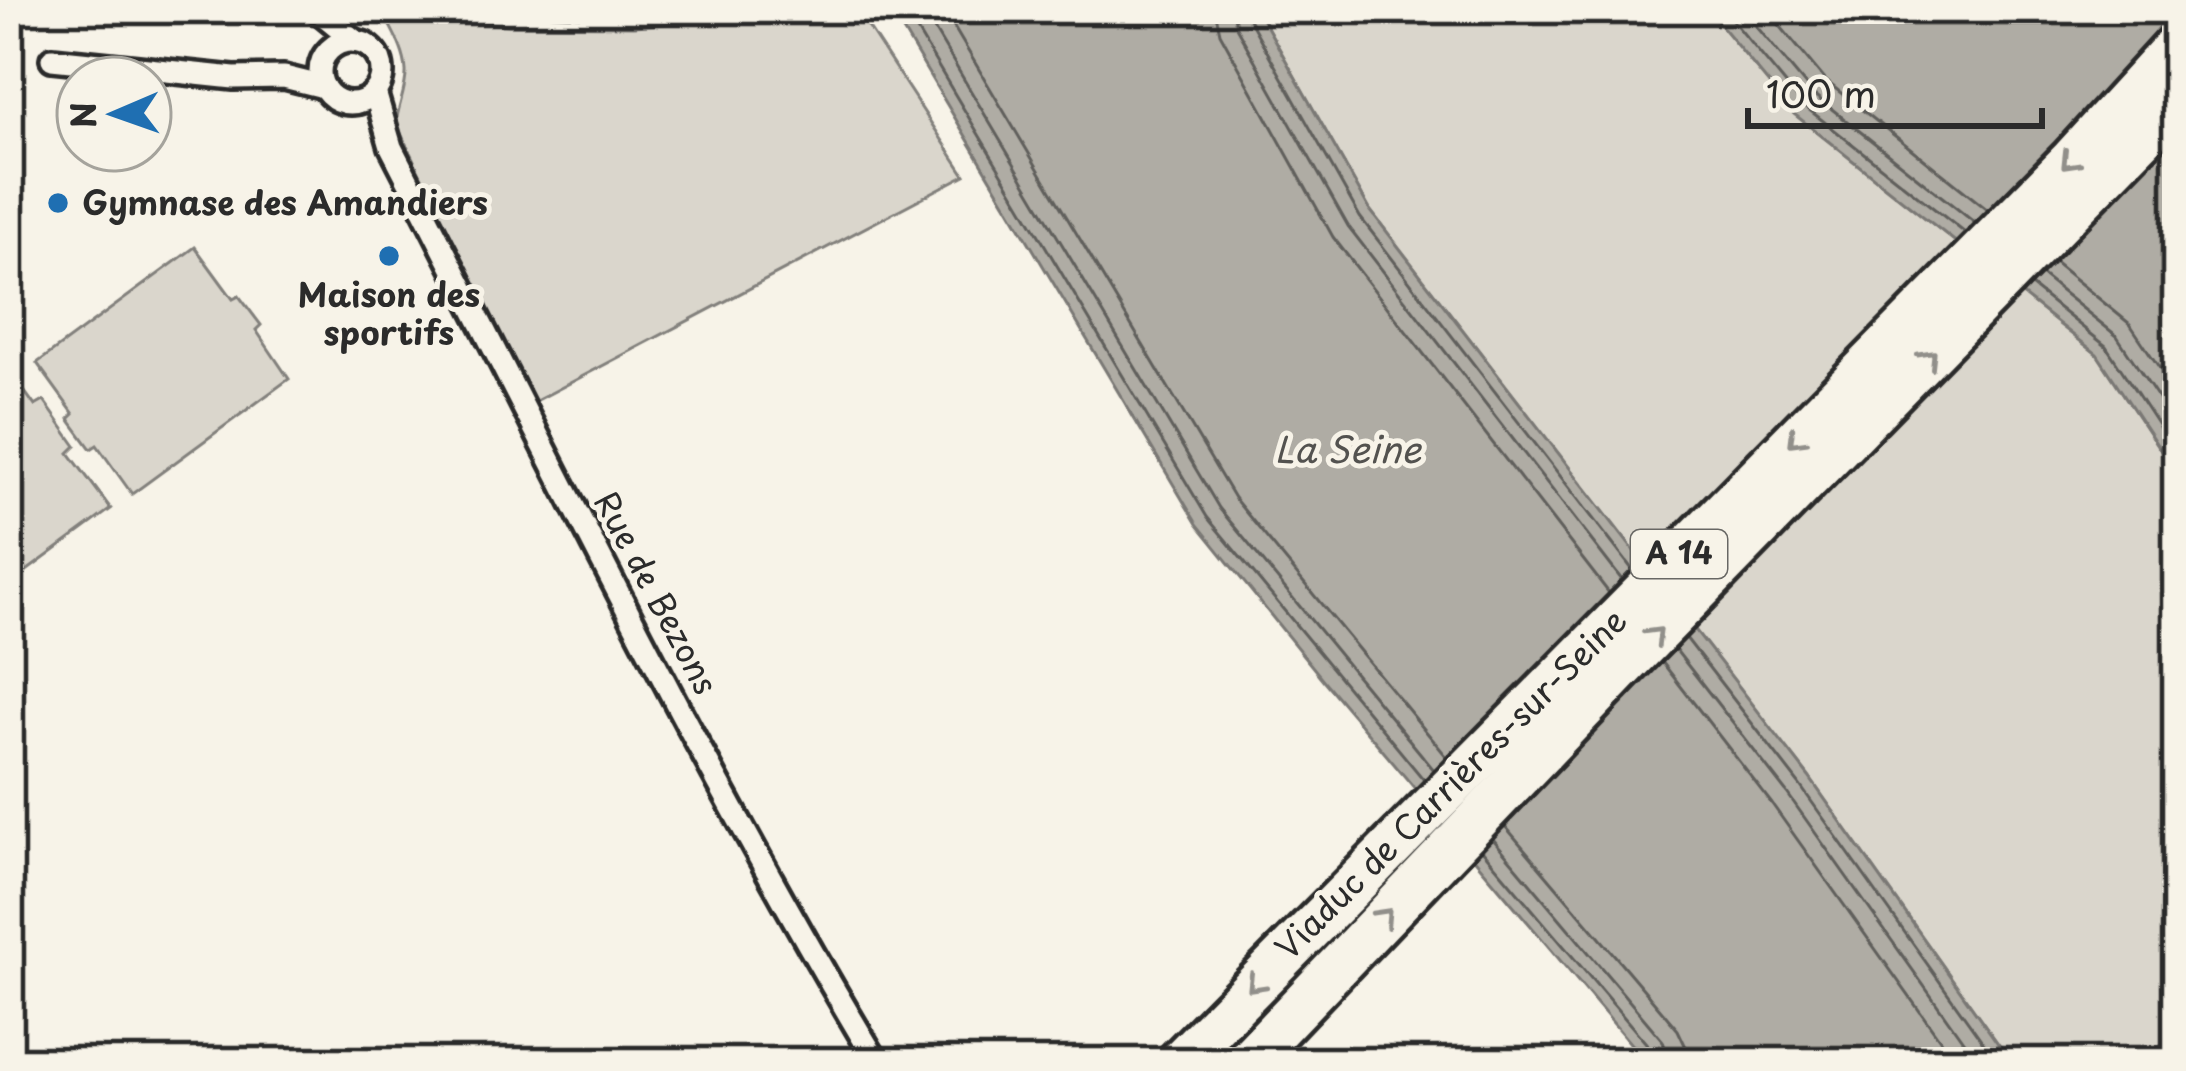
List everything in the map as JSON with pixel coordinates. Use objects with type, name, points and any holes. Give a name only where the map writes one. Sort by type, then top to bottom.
[{"type":"highway","name":"Viaduc de Carrières-sur-Seine","points":[[1179,1062],[2072,159],[2177,44]]},
{"type":"highway","name":"Viaduc de Carrières-sur-Seine","points":[[1246,1062],[2177,102]]},
{"type":"street","name":"Rue de Bezons","points":[[316,9],[378,56],[382,74],[375,92],[392,147],[639,633],[795,926],[877,1062]]},
{"type":"street","name":"Rue de Bezons","points":[[316,9],[324,87],[335,99],[351,103],[392,147]]},
{"type":"street","points":[[284,77],[323,58],[338,43],[355,40]]},
{"type":"street","points":[[52,58],[200,75],[284,77],[324,87]]},
{"type":"street","points":[[351,103],[375,92]]},
{"type":"shaded area","points":[[1257,9],[1707,9],[1794,114],[2097,354],[2177,475],[2177,1062],[2011,1062],[1809,777],[1370,210]]},
{"type":"shaded area","points":[[857,10],[965,175],[530,404],[396,123],[405,63],[383,12],[509,25],[633,26]]},
{"type":"shaded area","points":[[195,247],[233,299],[239,296],[261,325],[256,330],[289,379],[132,494],[97,445],[91,449],[69,419],[74,414],[37,363]]},
{"type":"shaded area","points":[[9,370],[35,406],[44,401],[76,446],[69,453],[111,509],[9,584]]},
{"type":"water","name":"La Seine","points":[[890,9],[1257,9],[1370,210],[1809,777],[2011,1062],[1646,1062],[1197,524]]},
{"type":"water","points":[[1707,9],[2147,9],[2177,40],[2177,475],[2097,354],[1794,114]]},
{"type":"railway","points":[[449,9],[597,15],[748,9]]},
{"type":"place","name":"Gymnase des Amandiers","points":[[58,203]]},
{"type":"place","name":"Maison des sportifs","points":[[389,256]]}]
